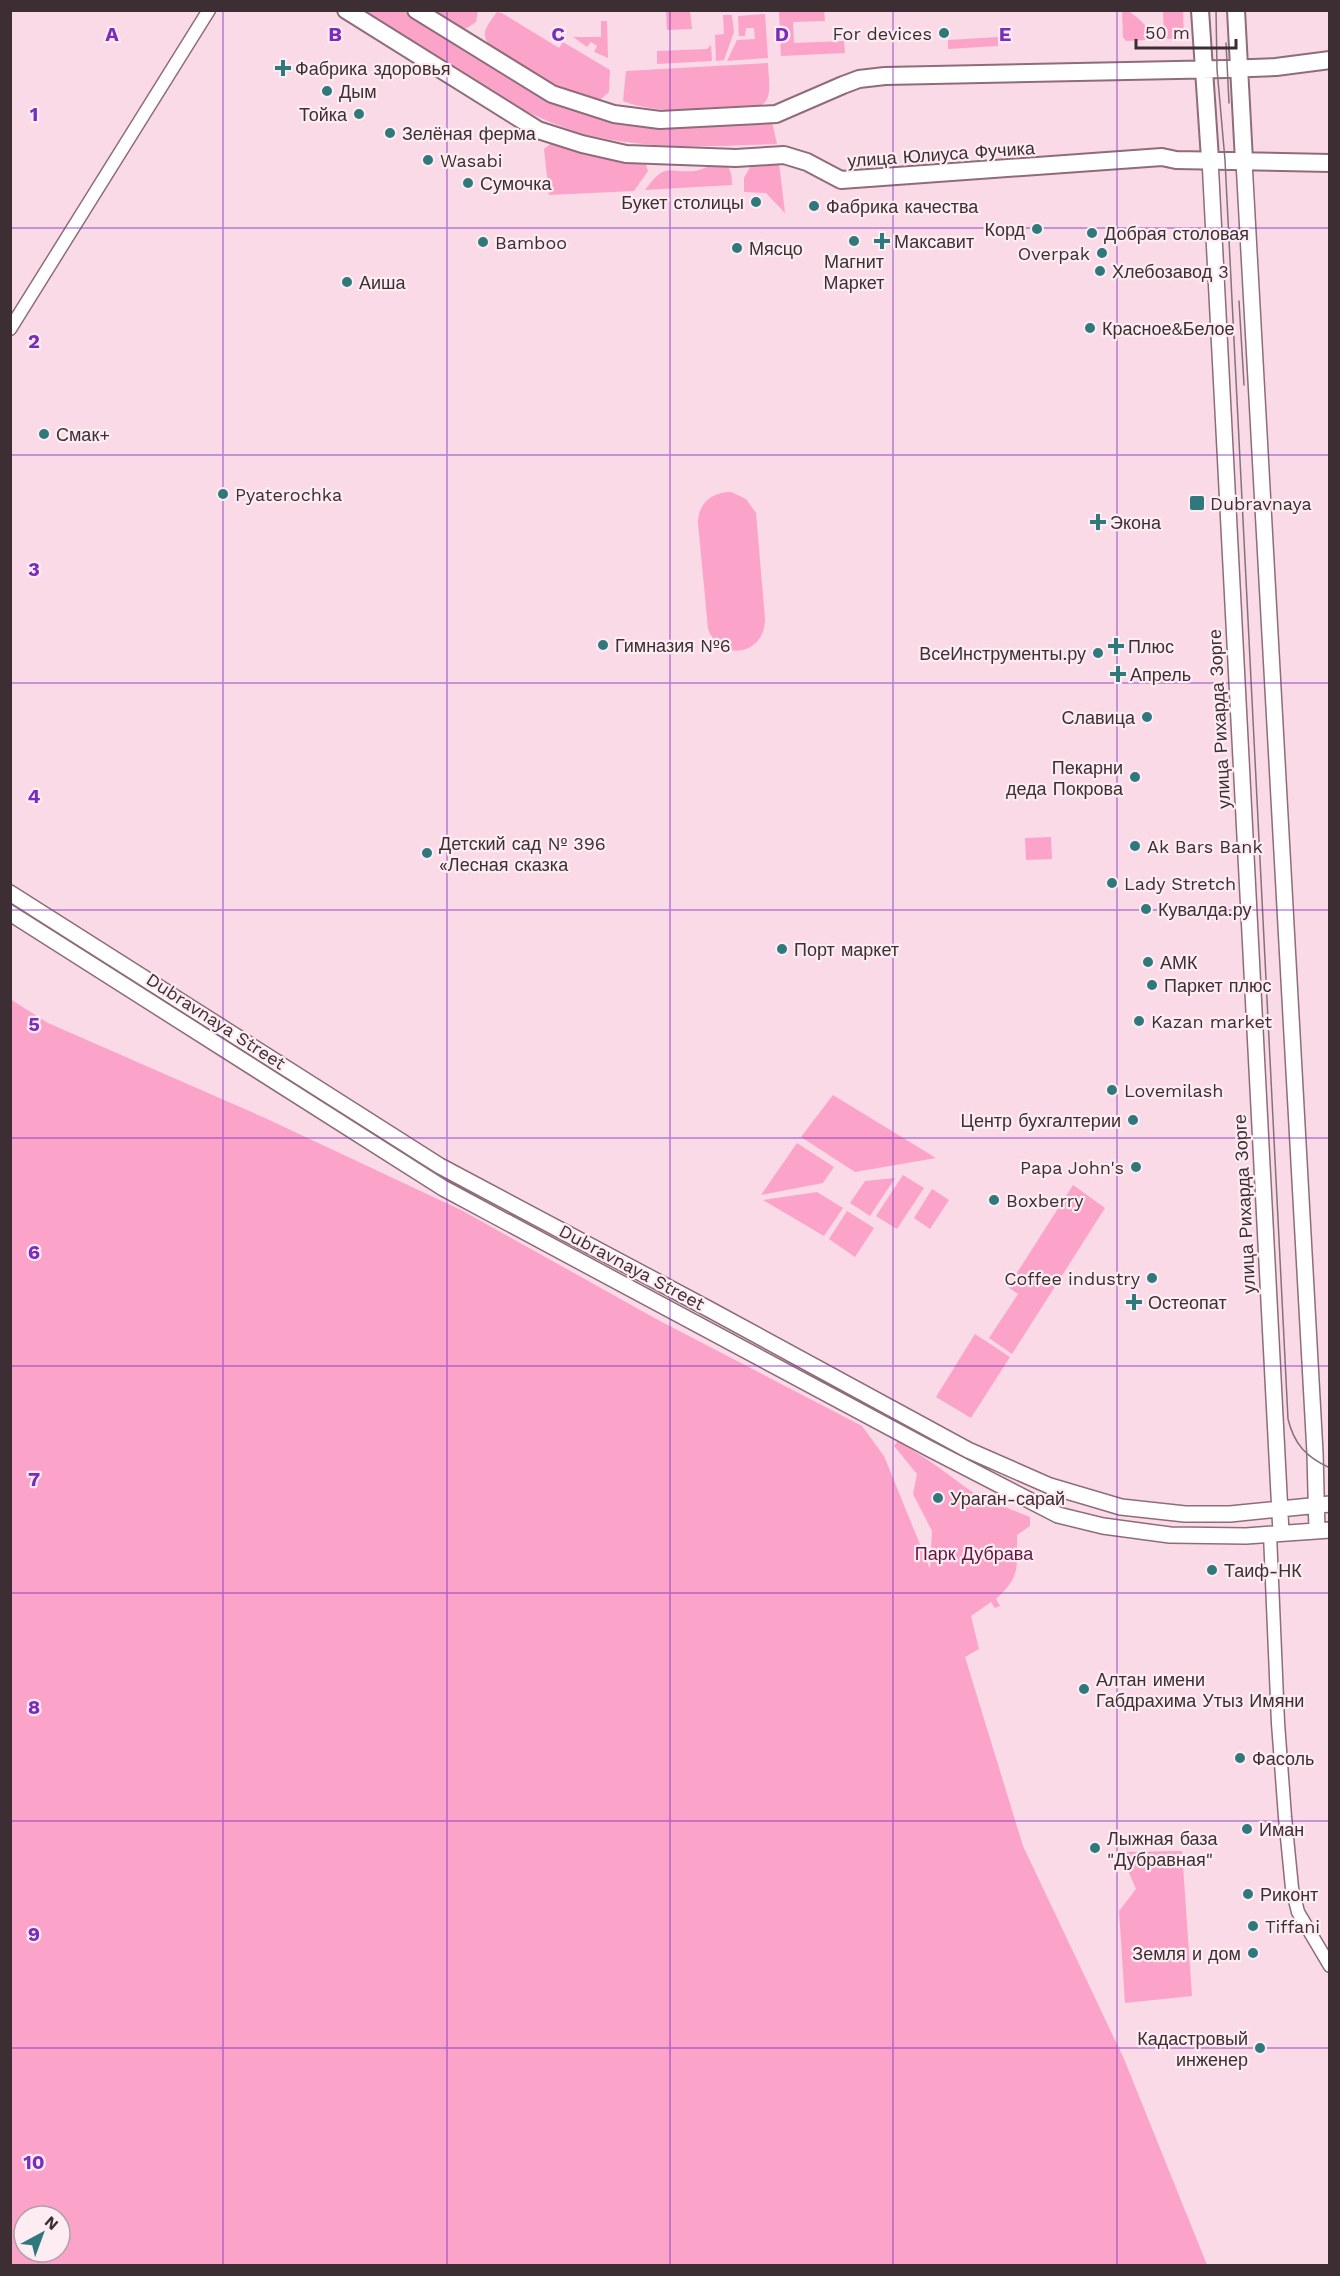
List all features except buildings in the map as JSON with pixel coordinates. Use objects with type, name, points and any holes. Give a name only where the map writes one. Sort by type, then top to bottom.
[{"type":"main road","name":"улица Юлиуса Фучика","points":[[346,10],[538,130],[582,144],[627,154],[736,158],[784,155],[807,162],[841,180],[1162,157],[1176,160],[1329,163]]},
{"type":"main road","points":[[416,10],[552,94],[614,114],[660,120],[776,114],[859,79],[885,76],[1276,67],[1329,60]]},
{"type":"main road","name":"улица Рихарда Зорге","points":[[1200,10],[1210,159]]},
{"type":"main road","points":[[1236,10],[1244,161]]},
{"type":"street","points":[[10,329],[210,10]]},
{"type":"street","name":"улица Рихарда Зорге","points":[[1210,159],[1280,1509],[1275,1534]]},
{"type":"street","points":[[1244,161],[1323,1531]]},
{"type":"street","name":"Dubravnaya Street","points":[[10,892],[440,1166],[726,1317],[968,1450],[1050,1486],[1121,1507],[1185,1514],[1230,1514],[1323,1505]]},
{"type":"street","name":"Dubravnaya Street","points":[[10,913],[424,1177],[930,1449],[1058,1515],[1119,1529],[1170,1535],[1246,1536],[1323,1531]]},
{"type":"street","points":[[1275,1534],[1278,1723],[1284,1817],[1292,1888],[1298,1912],[1329,1966]]},
{"type":"green space","points":[[363,11],[403,11],[548,100],[591,115],[635,124],[772,122],[777,144],[709,146],[641,144],[575,131],[510,104]]},
{"type":"green space","points":[[433,11],[478,11],[476,22],[462,29]]},
{"type":"green space","points":[[666,11],[690,11],[692,29],[667,30]]},
{"type":"green space","points":[[779,11],[824,11],[825,21],[793,22],[794,43],[844,41],[845,53],[781,56]]},
{"type":"green space","points":[[1122,11],[1129,11],[1143,23],[1147,29],[1148,38],[1126,41],[1123,37]]},
{"type":"green space","points":[[1163,11],[1183,11],[1184,38],[1168,39],[1164,36]]},
{"type":"green space","points":[[497,12],[559,48],[563,42],[610,70],[609,92],[596,100],[554,85],[494,50],[486,40],[485,31]]},
{"type":"green space","points":[[765,14],[768,58],[727,61],[737,40],[755,39],[754,28],[746,28],[745,36],[739,36],[738,16]]},
{"type":"green space","points":[[723,15],[732,15],[734,32],[724,60],[716,61],[715,35],[724,34]]},
{"type":"green space","points":[[601,21],[607,21],[608,58],[594,52],[597,46],[591,42],[587,47],[573,37],[601,37]]},
{"type":"green space","points":[[998,37],[998,46],[948,49],[948,40]]},
{"type":"green space","points":[[711,45],[712,61],[657,64],[657,51],[707,49]]},
{"type":"green space","points":[[768,63],[769,93],[760,106],[673,110],[655,109],[623,101],[626,71]]},
{"type":"green space","points":[[554,141],[645,162],[648,171],[634,191],[549,195],[544,149]]},
{"type":"green space","points":[[717,162],[725,163],[729,168],[732,185],[645,190],[662,172],[695,171]]},
{"type":"green space","points":[[779,163],[785,213],[766,193],[744,192],[744,178],[752,164]]},
{"type":"green space","points":[[731,492],[746,499],[756,513],[765,619],[758,641],[741,650],[722,647],[714,640],[708,629],[698,523],[700,510],[707,500],[717,494]]},
{"type":"green space","points":[[1051,837],[1052,859],[1026,860],[1025,838]]},
{"type":"green space","name":"Парк Дубрава","points":[[10,999],[48,1023],[265,1118],[461,1210],[660,1321],[862,1426],[884,1456],[930,1569],[932,1531],[913,1494],[917,1474],[894,1446],[898,1441],[979,1497],[1030,1517],[1030,1526],[1017,1535],[1016,1570],[1010,1584],[996,1599],[1000,1606],[995,1608],[991,1602],[971,1616],[979,1649],[965,1657],[1023,1846],[1124,2059],[1207,2265],[11,2265]]},
{"type":"green space","points":[[833,1095],[936,1158],[855,1172],[801,1137]]},
{"type":"green space","points":[[797,1143],[834,1167],[823,1183],[761,1195]]},
{"type":"green space","points":[[903,1175],[924,1188],[897,1229],[876,1216]]},
{"type":"green space","points":[[895,1178],[870,1216],[850,1203],[865,1181]]},
{"type":"green space","points":[[1073,1185],[1105,1208],[1012,1354],[989,1338],[1018,1294],[1008,1287]]},
{"type":"green space","points":[[932,1189],[949,1200],[930,1229],[914,1218]]},
{"type":"green space","points":[[817,1192],[843,1208],[824,1236],[763,1200]]},
{"type":"green space","points":[[847,1211],[874,1228],[855,1257],[829,1239]]},
{"type":"green space","points":[[975,1334],[1010,1357],[971,1418],[936,1397]]},
{"type":"green space","points":[[1182,1851],[1192,1996],[1125,2003],[1119,1911],[1136,1889],[1120,1852]]},
{"type":"tram line","points":[[1216,10],[1217,69],[1225,160],[1288,1419],[1302,1449],[1330,1468]]},
{"type":"tram line","points":[[1226,43],[1229,103]]},
{"type":"tram line","points":[[1239,301],[1244,385]]},
{"type":"place","name":"For devices","points":[[944,33]]},
{"type":"place","name":"Фабрика здоровья","points":[[283,68]]},
{"type":"place","name":"Дым","points":[[327,91]]},
{"type":"place","name":"Тойка","points":[[359,114]]},
{"type":"place","name":"Зелёная ферма","points":[[390,133]]},
{"type":"place","name":"Wasabi","points":[[428,160]]},
{"type":"place","name":"Сумочка","points":[[468,183]]},
{"type":"place","name":"Букет столицы","points":[[756,202]]},
{"type":"place","name":"Фабрика качества","points":[[814,206]]},
{"type":"place","name":"Корд","points":[[1037,229]]},
{"type":"place","name":"Добрая столовая","points":[[1092,233]]},
{"type":"place","name":"Магнит Маркет","points":[[854,241]]},
{"type":"place","name":"Максавит","points":[[882,241]]},
{"type":"place","name":"Bamboo","points":[[483,242]]},
{"type":"place","name":"Мясцо","points":[[737,248]]},
{"type":"place","name":"Overpak","points":[[1102,253]]},
{"type":"place","name":"Хлебозавод 3","points":[[1100,271]]},
{"type":"place","name":"Аиша","points":[[347,282]]},
{"type":"place","name":"Красное&Белое","points":[[1090,328]]},
{"type":"place","name":"Смак+","points":[[44,434]]},
{"type":"place","name":"Pyaterochka","points":[[223,494]]},
{"type":"place","name":"Dubravnaya","points":[[1197,503]]},
{"type":"place","name":"Экона","points":[[1098,522]]},
{"type":"place","name":"Гимназия №6","points":[[603,645]]},
{"type":"place","name":"Плюс","points":[[1116,646]]},
{"type":"place","name":"ВсеИнструменты.ру","points":[[1098,653]]},
{"type":"place","name":"Апрель","points":[[1118,674]]},
{"type":"place","name":"Славица","points":[[1147,717]]},
{"type":"place","name":"Пекарни деда Покрова","points":[[1135,777]]},
{"type":"place","name":"Ak Bars Bank","points":[[1135,846]]},
{"type":"place","name":"Детский сад № 396 «Лесная сказка","points":[[427,853]]},
{"type":"place","name":"Lady Stretch","points":[[1112,883]]},
{"type":"place","name":"Кувалда.ру","points":[[1146,909]]},
{"type":"place","name":"Порт маркет","points":[[782,949]]},
{"type":"place","name":"АМК","points":[[1148,962]]},
{"type":"place","name":"Паркет плюс","points":[[1152,985]]},
{"type":"place","name":"Kazan market","points":[[1139,1021]]},
{"type":"place","name":"Lovemilash","points":[[1112,1090]]},
{"type":"place","name":"Центр бухгалтерии","points":[[1133,1120]]},
{"type":"place","name":"Papa John's","points":[[1136,1167]]},
{"type":"place","name":"Boxberry","points":[[994,1200]]},
{"type":"place","name":"Coffee industry","points":[[1152,1278]]},
{"type":"place","name":"Остеопат","points":[[1134,1302]]},
{"type":"place","name":"Ураган-сарай","points":[[938,1498]]},
{"type":"place","name":"Таиф-НК","points":[[1212,1570]]},
{"type":"place","name":"Алтан имени Габдрахима Утыз Имяни","points":[[1084,1689]]},
{"type":"place","name":"Фасоль","points":[[1240,1758]]},
{"type":"place","name":"Иман","points":[[1247,1829]]},
{"type":"place","name":"Лыжная база \"Дубравная\"","points":[[1095,1848]]},
{"type":"place","name":"Риконт","points":[[1248,1894]]},
{"type":"place","name":"Tiffani","points":[[1253,1926]]},
{"type":"place","name":"Земля и дом","points":[[1253,1953]]},
{"type":"place","name":"Кадастровый инженер","points":[[1260,2048]]}]
